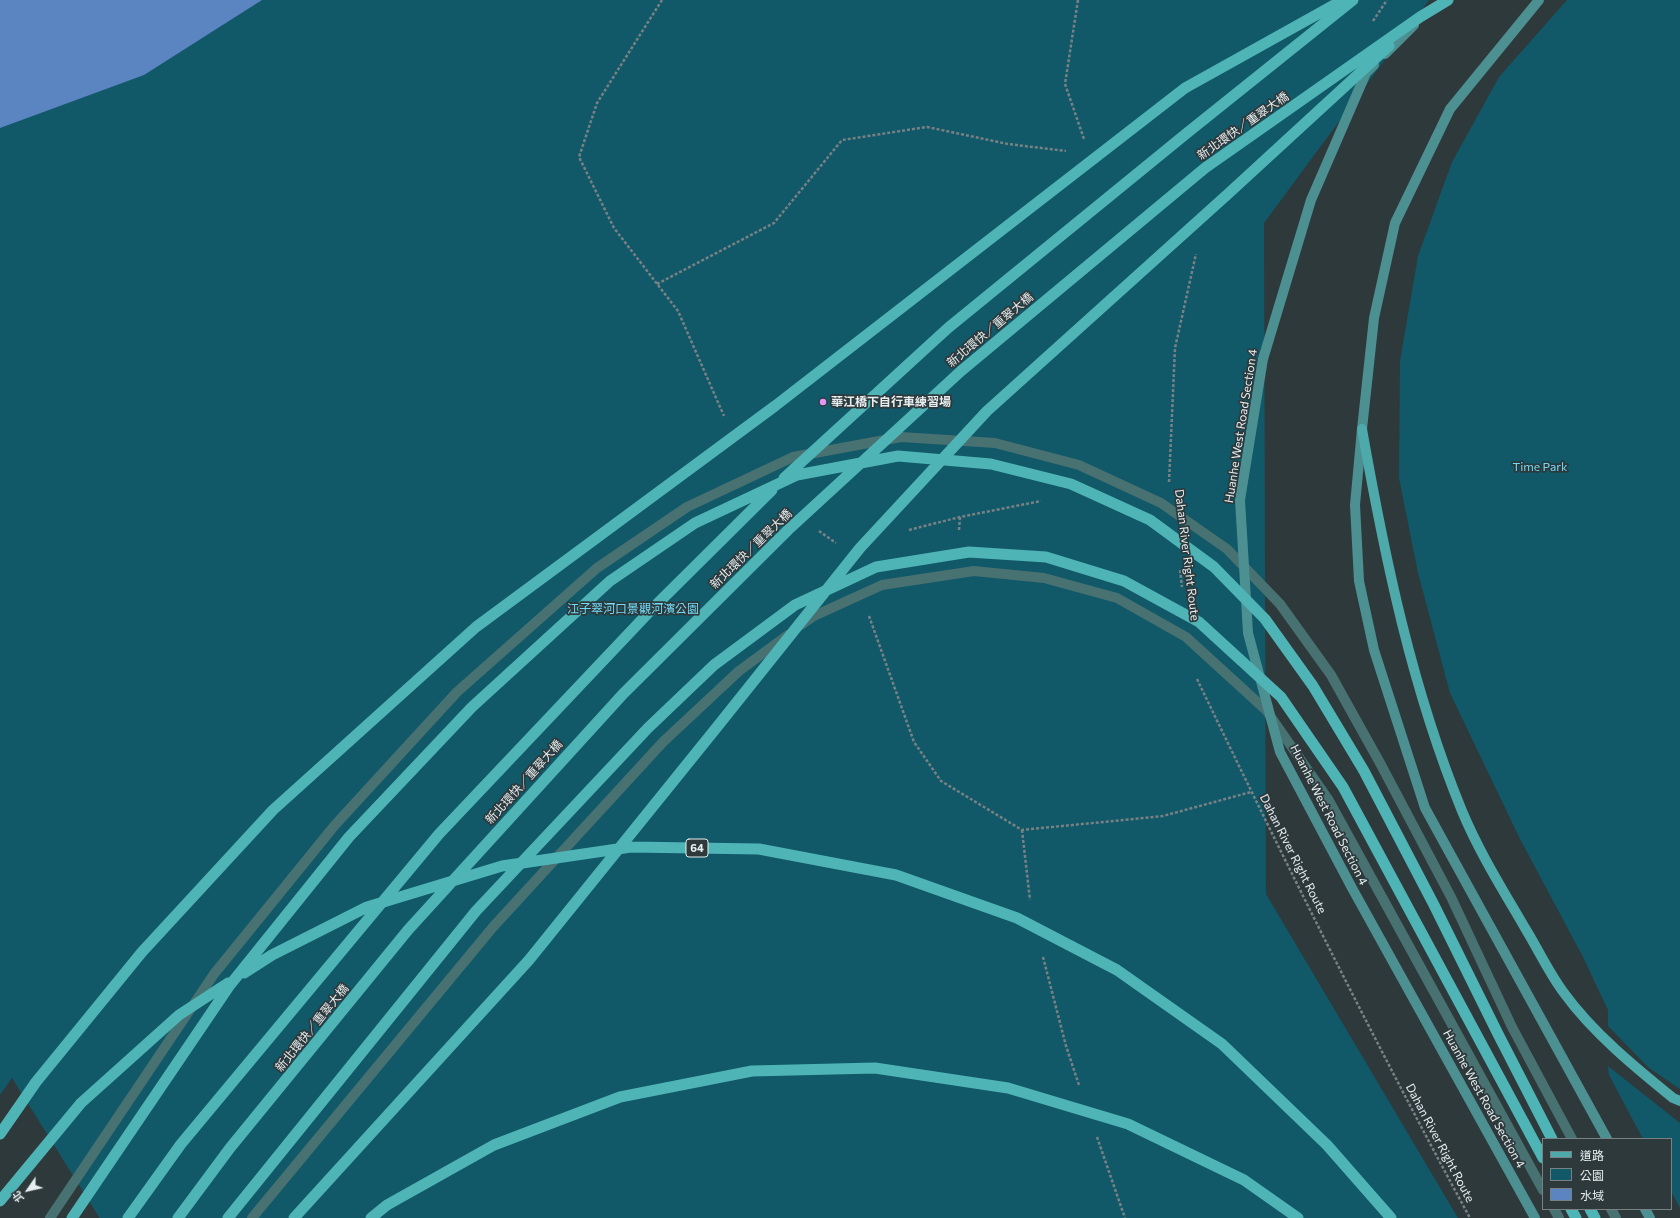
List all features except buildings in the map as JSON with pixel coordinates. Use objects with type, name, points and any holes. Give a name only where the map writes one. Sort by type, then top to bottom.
[{"type":"highway","points":[[0,1134],[36,1082],[142,952],[268,816],[476,628],[775,406],[1185,88],[1343,0]]},
{"type":"highway","name":"新北環快／重翠大橋","points":[[128,1218],[181,1144],[439,834],[658,603],[803,460],[948,328],[1186,133],[1354,0]]},
{"type":"highway","points":[[294,1218],[528,960],[717,728],[860,548],[987,411],[1229,193],[1420,17],[1448,0]]},
{"type":"highway","name":"新北環快／重翠大橋","points":[[178,1218],[230,1148],[408,930],[623,694],[788,530],[961,371],[1205,168],[1420,17]]},
{"type":"highway","points":[[72,1218],[230,985],[348,837],[472,707],[610,581],[695,523],[797,475],[898,456],[991,464],[1071,484],[1150,520],[1214,567],[1265,619],[1313,686],[1364,771],[1434,905],[1551,1138]]},
{"type":"highway","points":[[228,1218],[476,911],[648,728],[714,665],[795,605],[876,567],[969,552],[1046,557],[1124,581],[1199,622],[1281,698],[1343,787],[1542,1156]]},
{"type":"highway","name":"64","points":[[0,1201],[81,1103],[179,1015],[272,955],[367,907],[502,866],[631,847],[759,849],[896,875],[1017,918],[1117,970],[1222,1044],[1327,1145],[1391,1218]]},
{"type":"highway","points":[[371,1218],[387,1205],[494,1145],[620,1097],[752,1071],[875,1068],[1008,1088],[1128,1124],[1244,1180],[1298,1218]]},
{"type":"main road","name":"Huanhe West Road Section 4","points":[[1439,0],[1366,73],[1311,200],[1263,359],[1240,500],[1248,633],[1280,752],[1352,888],[1535,1218]]},
{"type":"main road","points":[[1539,0],[1450,109],[1395,223],[1374,318],[1362,429],[1355,504],[1359,581],[1374,650],[1425,808],[1606,1138]]},
{"type":"main road","points":[[1362,429],[1381,537],[1407,643],[1438,749],[1463,813],[1494,875],[1560,987],[1627,1061],[1673,1098],[1680,1101]]},
{"type":"street","points":[[50,1218],[214,974],[335,825],[457,692],[597,568],[687,507],[793,457],[901,436],[995,443],[1079,465],[1167,507],[1227,550],[1280,604],[1331,675],[1380,763],[1451,897],[1512,1027],[1571,1138]]},
{"type":"street","points":[[252,1218],[493,926],[663,742],[739,671],[814,616],[882,585],[974,571],[1044,578],[1117,598],[1186,636],[1266,710],[1328,799],[1542,1188]]},
{"type":"path","points":[[662,0],[597,103],[579,157],[614,228],[678,311],[726,419]]},
{"type":"path","points":[[657,284],[774,223],[842,140],[927,127],[1008,144],[1067,152]]},
{"type":"path","name":"Dahan River Right Route","points":[[1168,476],[1169,484]]},
{"type":"path","points":[[901,532],[960,517],[1045,500]]},
{"type":"path","points":[[959,536],[960,517]]},
{"type":"path","points":[[816,529],[843,547]]},
{"type":"path","name":"Dahan River Right Route","points":[[1180,569],[1183,592]]},
{"type":"path","points":[[867,612],[914,742],[918,749],[941,781],[1022,830],[1163,816],[1251,792]]},
{"type":"path","name":"Dahan River Right Route","points":[[1197,677],[1251,792],[1360,1007],[1470,1218]]},
{"type":"path","points":[[1022,830],[1030,904]]},
{"type":"path","points":[[1042,957],[1066,1046],[1081,1090]]},
{"type":"path","points":[[1095,1134],[1125,1218]]},
{"type":"green space","name":"江子翠河口景觀河濱公園","points":[[188,0],[1429,0],[1264,223],[1266,894],[1458,1218],[34,1218],[0,1174],[0,90]]},
{"type":"green space","name":"Time Park","points":[[1567,0],[1680,0],[1680,1089],[1649,1068],[1608,1026],[1608,1010],[1583,957],[1520,839],[1450,693],[1418,573],[1399,478],[1400,361],[1418,256],[1452,162],[1499,77]]},
{"type":"green space","points":[[1608,1066],[1680,1123],[1680,1208],[1672,1193],[1672,1138],[1642,1138],[1609,1075]]},
{"type":"water","points":[[0,0],[262,0],[144,75],[0,128]]},
{"type":"pier","points":[[12,1078],[99,1218],[0,1218],[0,1095]]},
{"type":"place","name":"華江橋下自行車練習場","points":[[823,402]]}]
